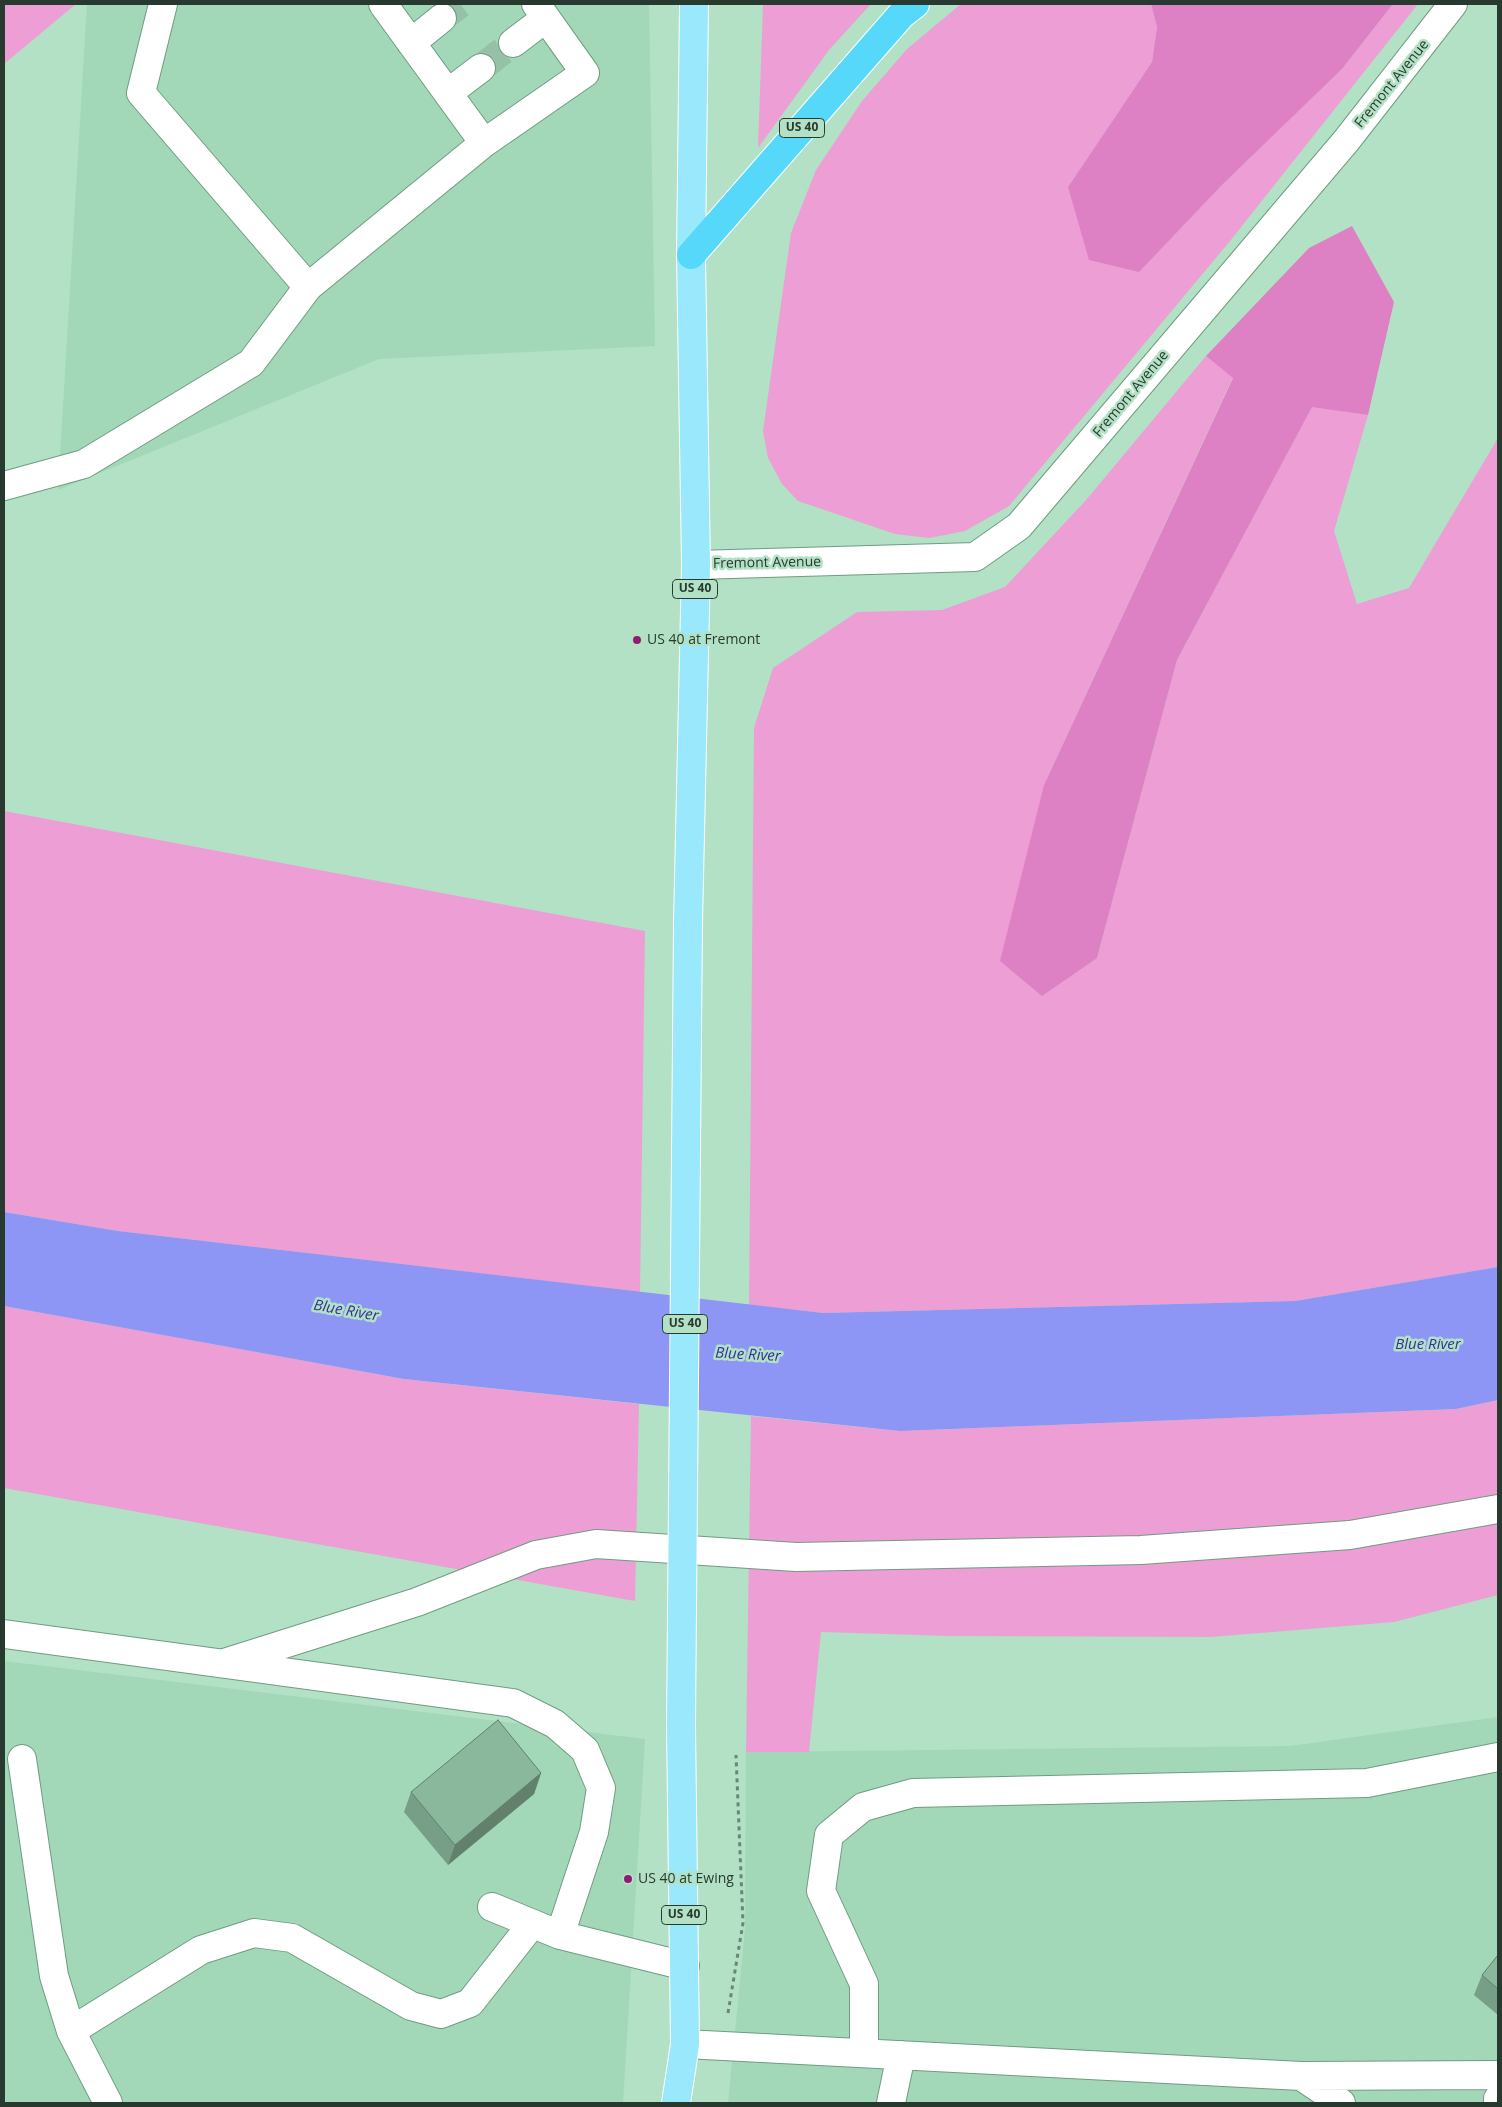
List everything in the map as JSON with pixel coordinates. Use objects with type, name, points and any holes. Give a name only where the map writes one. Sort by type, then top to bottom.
[{"type":"highway","name":"US 40","points":[[691,255],[901,15],[915,4]]},
{"type":"main road","name":"US 40","points":[[676,2103],[685,2044],[682,1725],[688,923],[696,565],[691,255],[694,4]]},
{"type":"street","points":[[162,4],[142,93],[308,287]]},
{"type":"street","points":[[383,4],[484,143]]},
{"type":"street","name":"Fremont Avenue","points":[[696,565],[975,558],[1019,526],[1346,141],[1454,4]]},
{"type":"street","points":[[4,486],[84,464],[251,363],[308,287],[484,143],[585,73],[541,11],[513,43]]},
{"type":"street","points":[[411,43],[442,18]]},
{"type":"street","points":[[448,93],[480,68]]},
{"type":"street","points":[[224,1663],[416,1602],[536,1555],[596,1544],[796,1557],[1141,1550],[1350,1535],[1498,1509]]},
{"type":"street","points":[[4,1634],[513,1703],[555,1724],[585,1750],[601,1788],[594,1832],[560,1935]]},
{"type":"street","points":[[864,2053],[864,1984],[821,1891],[829,1835],[863,1807],[913,1793],[1367,1783],[1498,1757]]},
{"type":"street","points":[[22,1759],[54,1976],[71,2031],[108,2103]]},
{"type":"street","points":[[492,1907],[560,1935],[685,1966]]},
{"type":"street","points":[[71,2031],[201,1950],[254,1933],[292,1938],[411,2006],[441,2014],[470,2003],[532,1924]]},
{"type":"street","points":[[685,2044],[1301,2076],[1498,2074]]},
{"type":"street","points":[[891,2103],[901,2055]]},
{"type":"street","points":[[1301,2076],[1341,2103]]},
{"type":"path","points":[[724,2046],[738,1945],[743,1923],[736,1755]]},
{"type":"shaded area","points":[[4,4],[76,4],[4,64]]},
{"type":"shaded area","points":[[87,4],[649,4],[655,346],[379,359],[58,490]]},
{"type":"shaded area","points":[[763,4],[871,4],[829,50],[758,148]]},
{"type":"shaded area","points":[[961,4],[1151,4],[1157,27],[1152,62],[1068,187],[1138,272],[1221,186],[1342,69],[1393,4],[1418,4],[1230,241],[1009,506],[965,531],[929,538],[895,534],[798,501],[782,484],[768,458],[763,431],[791,233],[816,170],[862,101],[907,49]]},
{"type":"shaded area","points":[[1151,4],[1393,4],[1342,69],[1221,186],[1139,272],[1089,260],[1068,187],[1152,62],[1157,27]]},
{"type":"shaded area","points":[[1352,226],[1394,302],[1368,415],[1312,407],[1177,660],[1097,958],[1042,996],[1000,961],[1044,785],[1233,378],[1206,356],[1309,248]]},
{"type":"shaded area","points":[[1206,356],[1233,377],[1044,785],[1097,958],[1177,660],[1312,406],[1368,415],[1334,531],[1357,604],[1409,588],[1498,438],[1498,1267],[1295,1301],[823,1313],[749,1305],[754,728],[773,668],[857,612],[942,610],[1005,587],[1087,499]]},
{"type":"shaded area","points":[[4,811],[645,931],[640,1292],[118,1231],[4,1212]]},
{"type":"shaded area","points":[[4,1306],[404,1379],[639,1404],[635,1601],[4,1488]]},
{"type":"shaded area","points":[[1498,1400],[1498,1595],[1394,1622],[1211,1637],[950,1636],[821,1632],[809,1752],[746,1752],[751,1416],[900,1431],[1456,1409]]},
{"type":"shaded area","points":[[4,1661],[645,1739],[623,2103],[4,2103]]},
{"type":"shaded area","points":[[1498,1717],[1498,2103],[728,2103],[745,1929],[746,1752],[1290,1746]]},
{"type":"water","name":"Blue River","points":[[4,1212],[118,1231],[823,1313],[1295,1301],[1498,1267],[1498,1400],[1456,1409],[900,1431],[404,1379],[4,1306]]},
{"type":"building","points":[[498,1720],[541,1773],[455,1845],[411,1792]]},
{"type":"building","points":[[1498,1955],[1498,1989],[1482,1975]]},
{"type":"tunnel","points":[[442,18],[460,4]]},
{"type":"tunnel","points":[[481,68],[513,43]]},
{"type":"place","name":"US 40 at Fremont","points":[[637,640]]},
{"type":"place","name":"US 40 at Ewing","points":[[628,1879]]}]
